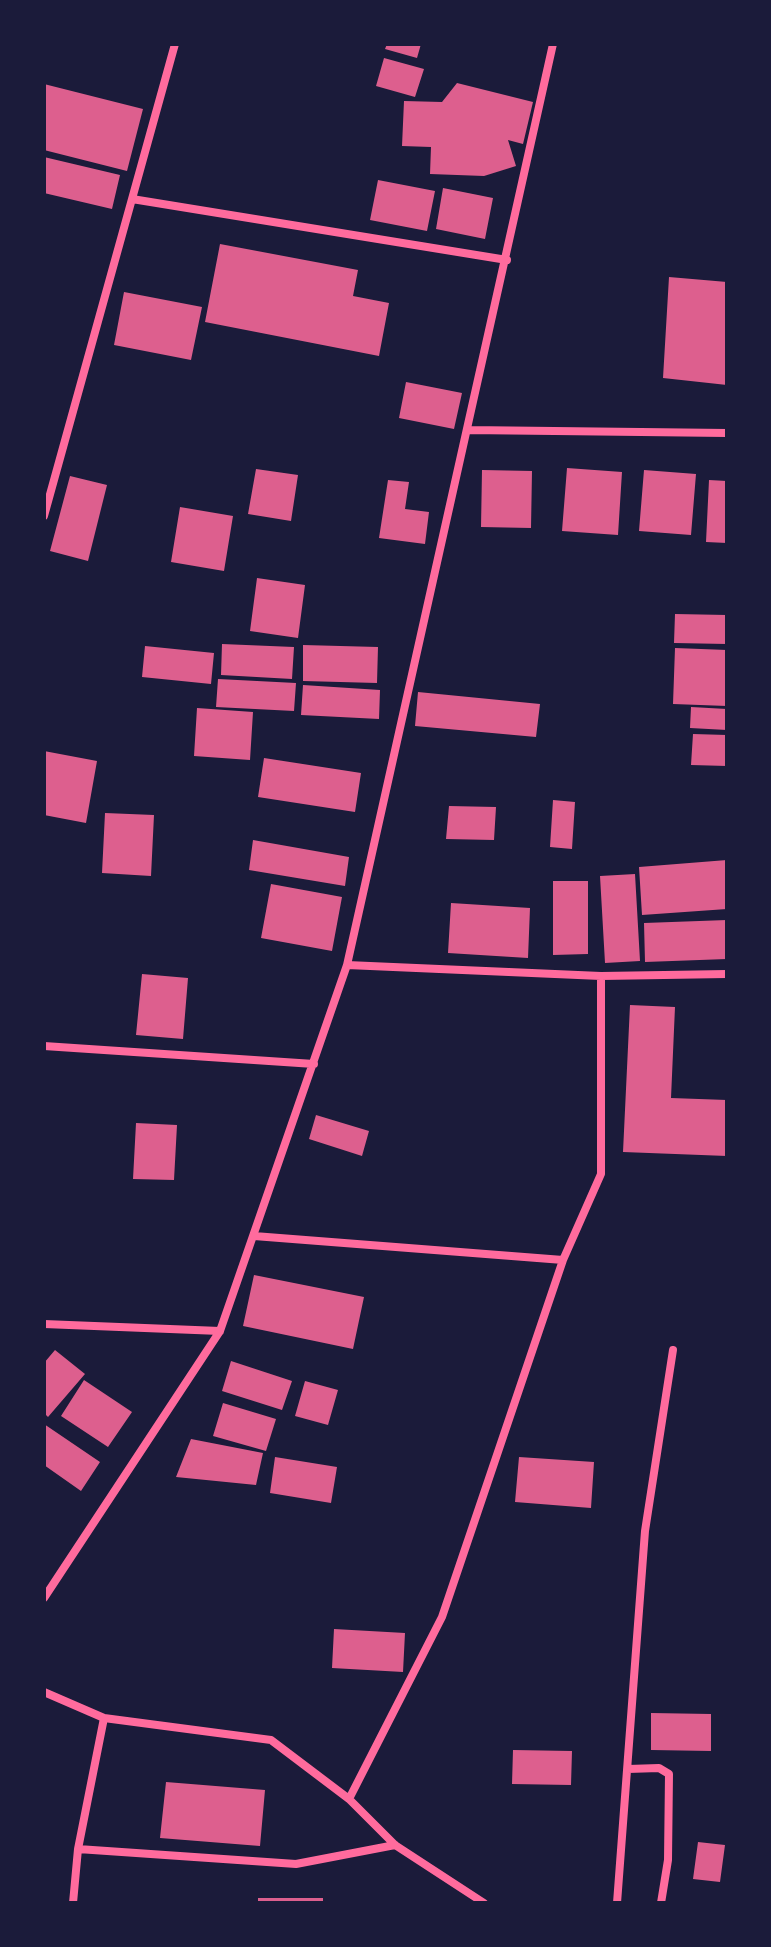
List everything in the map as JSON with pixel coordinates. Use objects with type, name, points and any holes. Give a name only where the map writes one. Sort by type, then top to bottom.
[{"type":"street","points":[[44,516],[175,44]]},
{"type":"street","points":[[44,1598],[220,1331],[347,965],[553,44]]},
{"type":"street","points":[[132,199],[507,260]]},
{"type":"street","points":[[468,430],[727,433]]},
{"type":"street","points":[[347,965],[601,976],[727,974]]},
{"type":"street","points":[[349,1799],[442,1617],[563,1260],[601,1174],[601,976]]},
{"type":"street","points":[[44,1046],[314,1064]]},
{"type":"street","points":[[254,1236],[563,1260]]},
{"type":"street","points":[[44,1324],[220,1331]]},
{"type":"street","points":[[617,1903],[645,1531],[673,1350]]},
{"type":"street","points":[[44,1692],[104,1718],[271,1740],[349,1799],[395,1845],[484,1903]]},
{"type":"street","points":[[73,1903],[78,1849],[104,1718]]},
{"type":"street","points":[[628,1769],[659,1768],[669,1774],[668,1860],[661,1903]]},
{"type":"street","points":[[78,1849],[296,1864],[395,1845]]},
{"type":"building","points":[[387,44],[421,44],[417,58],[385,49]]},
{"type":"building","points":[[384,58],[424,69],[415,97],[376,86]]},
{"type":"building","points":[[457,83],[533,102],[523,144],[508,140],[516,166],[484,176],[430,174],[431,147],[402,146],[404,101],[442,102]]},
{"type":"building","points":[[44,84],[143,109],[127,171],[44,150]]},
{"type":"building","points":[[44,157],[120,175],[112,209],[44,193]]},
{"type":"building","points":[[378,180],[435,191],[427,231],[370,220]]},
{"type":"building","points":[[443,188],[493,198],[485,239],[436,229]]},
{"type":"building","points":[[220,244],[358,270],[353,296],[389,303],[379,356],[205,322]]},
{"type":"building","points":[[669,277],[727,282],[727,385],[663,378]]},
{"type":"building","points":[[124,292],[202,307],[191,360],[114,345]]},
{"type":"building","points":[[406,382],[462,393],[454,429],[399,418]]},
{"type":"building","points":[[567,468],[622,472],[618,535],[562,531]]},
{"type":"building","points":[[256,469],[298,475],[291,521],[248,514]]},
{"type":"building","points":[[482,470],[532,471],[531,528],[481,527]]},
{"type":"building","points":[[644,470],[696,474],[691,535],[639,531]]},
{"type":"building","points":[[70,476],[107,485],[88,561],[50,551]]},
{"type":"building","points":[[388,480],[409,482],[405,509],[429,512],[425,544],[379,538]]},
{"type":"building","points":[[709,480],[727,481],[727,543],[706,542]]},
{"type":"building","points":[[180,507],[233,516],[224,571],[171,562]]},
{"type":"building","points":[[257,578],[305,585],[298,638],[250,631]]},
{"type":"building","points":[[675,614],[727,615],[727,644],[674,643]]},
{"type":"building","points":[[222,644],[294,647],[292,679],[221,675]]},
{"type":"building","points":[[303,645],[378,647],[377,683],[303,681]]},
{"type":"building","points":[[145,646],[214,653],[211,684],[142,677]]},
{"type":"building","points":[[675,648],[727,650],[727,706],[673,704]]},
{"type":"building","points":[[218,679],[296,683],[294,711],[216,707]]},
{"type":"building","points":[[303,685],[380,690],[379,719],[301,715]]},
{"type":"building","points":[[418,692],[540,704],[536,737],[415,726]]},
{"type":"building","points":[[691,707],[727,709],[727,730],[690,728]]},
{"type":"building","points":[[197,708],[253,712],[250,760],[194,756]]},
{"type":"building","points":[[693,734],[727,735],[727,766],[691,765]]},
{"type":"building","points":[[44,751],[97,761],[86,823],[44,815]]},
{"type":"building","points":[[264,758],[361,773],[355,812],[258,797]]},
{"type":"building","points":[[553,800],[575,802],[572,849],[550,847]]},
{"type":"building","points":[[449,806],[496,807],[494,840],[446,839]]},
{"type":"building","points":[[105,813],[154,815],[151,876],[102,873]]},
{"type":"building","points":[[253,840],[349,857],[345,886],[249,870]]},
{"type":"building","points":[[727,860],[727,909],[642,915],[639,867]]},
{"type":"building","points":[[635,874],[640,961],[605,963],[600,876]]},
{"type":"building","points":[[553,881],[588,881],[588,954],[553,955]]},
{"type":"building","points":[[271,884],[342,897],[332,951],[261,938]]},
{"type":"building","points":[[451,903],[530,908],[528,958],[448,953]]},
{"type":"building","points":[[727,920],[727,959],[645,962],[644,923]]},
{"type":"building","points":[[142,974],[188,978],[183,1039],[136,1035]]},
{"type":"building","points":[[630,1005],[675,1007],[671,1098],[727,1100],[727,1156],[623,1152]]},
{"type":"building","points":[[316,1115],[369,1131],[362,1156],[309,1139]]},
{"type":"building","points":[[136,1123],[177,1125],[174,1180],[133,1179]]},
{"type":"building","points":[[254,1275],[364,1297],[353,1349],[243,1326]]},
{"type":"building","points":[[55,1350],[85,1374],[48,1417],[44,1413],[44,1363]]},
{"type":"building","points":[[231,1361],[292,1381],[282,1410],[222,1391]]},
{"type":"building","points":[[84,1380],[132,1412],[108,1447],[61,1416]]},
{"type":"building","points":[[305,1381],[338,1390],[328,1425],[295,1416]]},
{"type":"building","points":[[223,1403],[276,1419],[266,1451],[213,1436]]},
{"type":"building","points":[[44,1424],[100,1462],[81,1491],[44,1465]]},
{"type":"building","points":[[191,1439],[263,1453],[256,1485],[176,1477]]},
{"type":"building","points":[[275,1457],[337,1467],[331,1503],[270,1493]]},
{"type":"building","points":[[519,1457],[594,1462],[591,1508],[515,1502]]},
{"type":"building","points":[[334,1629],[405,1633],[403,1672],[332,1668]]},
{"type":"building","points":[[651,1713],[711,1714],[711,1751],[651,1750]]},
{"type":"building","points":[[513,1750],[572,1751],[571,1785],[512,1784]]},
{"type":"building","points":[[166,1782],[265,1790],[260,1846],[160,1838]]},
{"type":"building","points":[[698,1842],[725,1845],[720,1882],[693,1879]]},
{"type":"building","points":[[258,1898],[323,1898],[323,1903],[258,1903]]}]
